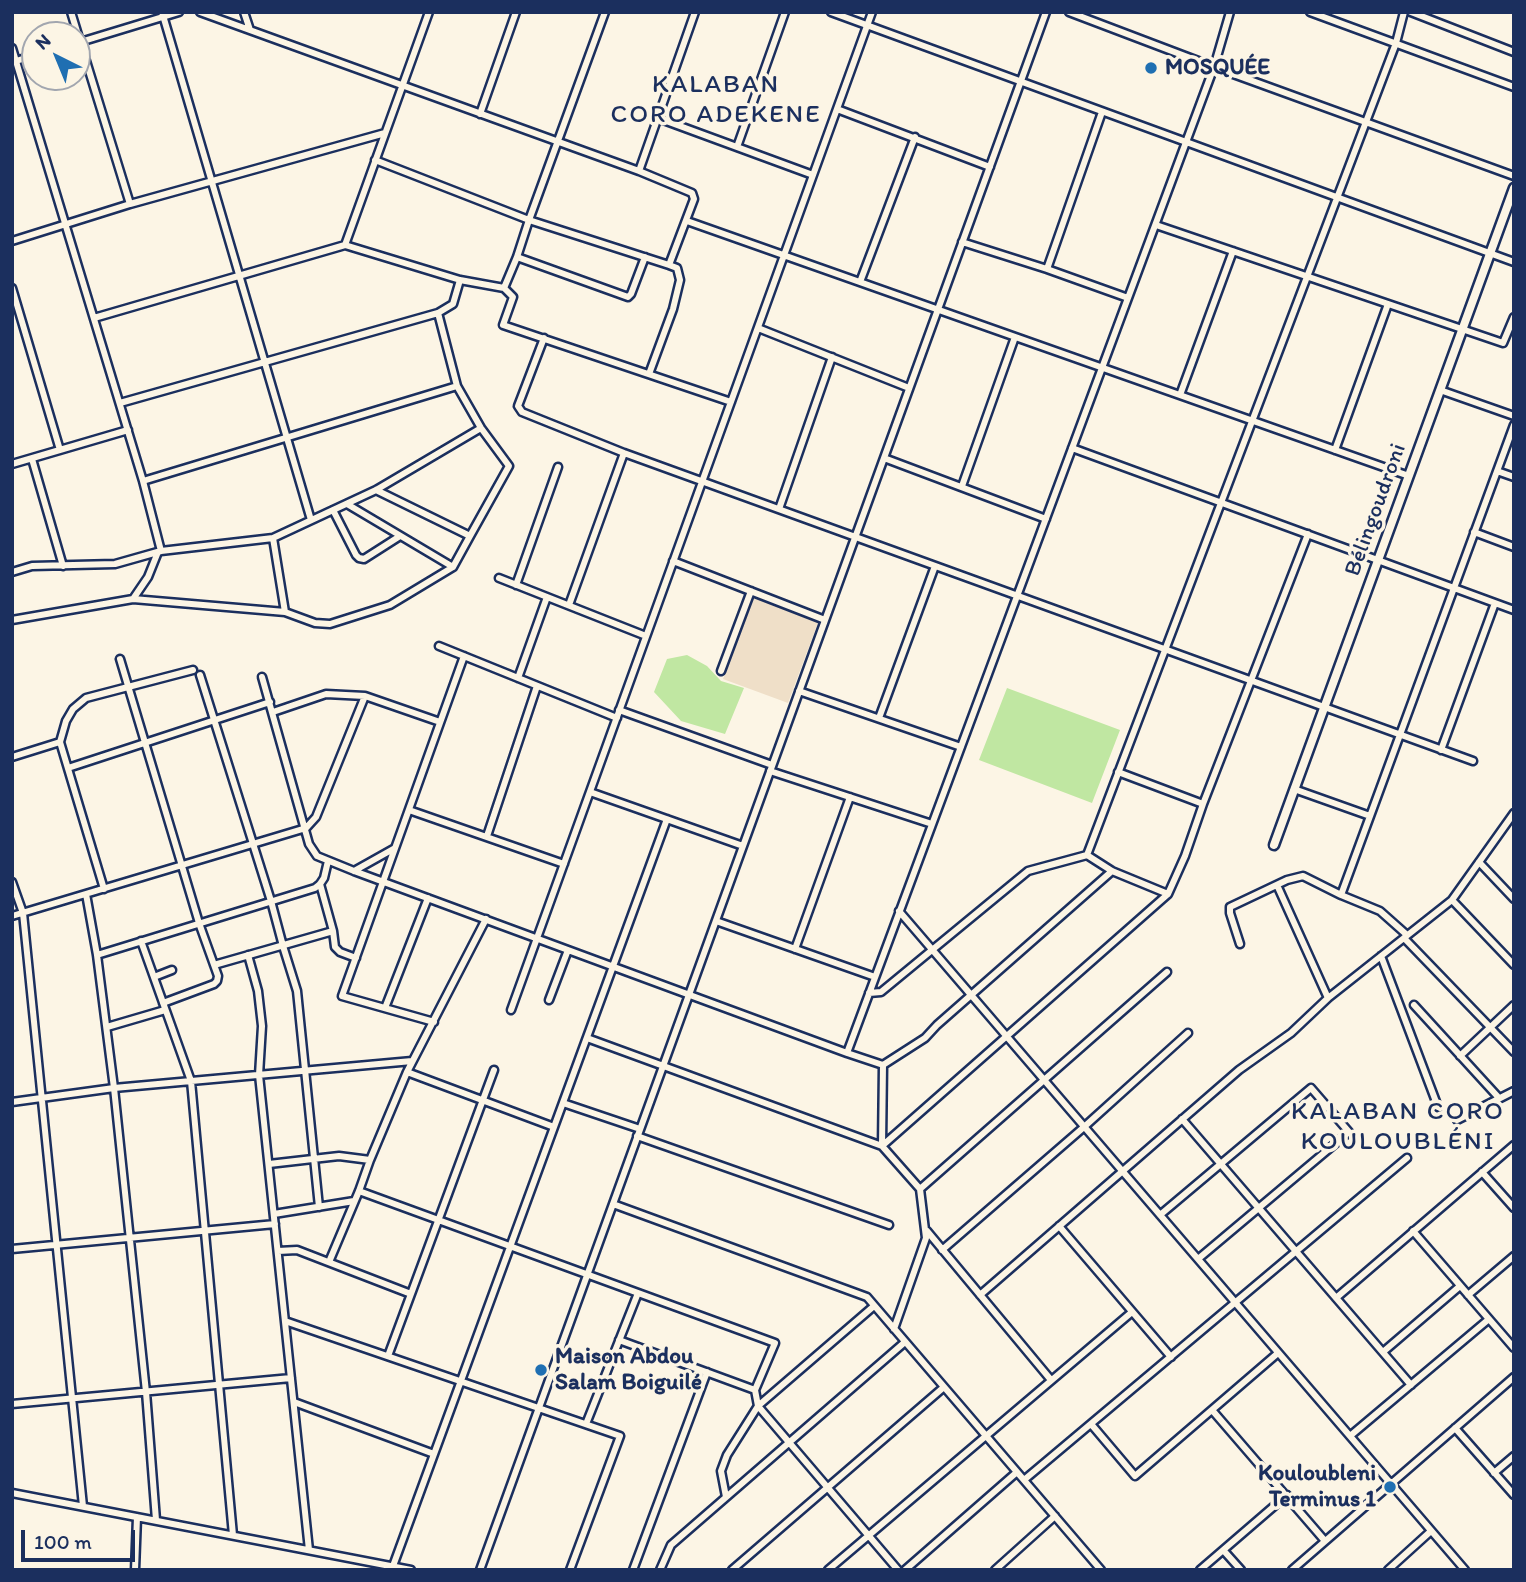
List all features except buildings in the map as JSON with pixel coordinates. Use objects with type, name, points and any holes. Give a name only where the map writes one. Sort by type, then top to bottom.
[{"type":"street","points":[[91,39],[179,12]]},
{"type":"street","points":[[200,12],[639,171],[692,193],[694,199],[687,221],[668,265]]},
{"type":"street","points":[[244,12],[250,30]]},
{"type":"street","points":[[345,246],[429,12]]},
{"type":"street","points":[[480,114],[516,12]]},
{"type":"street","points":[[504,288],[604,12]]},
{"type":"street","points":[[639,171],[695,12]]},
{"type":"street","points":[[737,147],[785,12]]},
{"type":"street","points":[[831,12],[1514,262]]},
{"type":"street","points":[[511,1010],[872,12]]},
{"type":"street","points":[[480,1570],[1046,12]]},
{"type":"street","points":[[1069,12],[1514,176]]},
{"type":"street","points":[[847,1053],[1156,225],[1214,67],[1230,12]]},
{"type":"street","points":[[1310,12],[1514,87]]},
{"type":"street","points":[[1087,855],[1338,198],[1396,43],[1404,12]]},
{"type":"street","points":[[1411,12],[1514,52]]},
{"type":"street","points":[[162,15],[311,520]]},
{"type":"street","points":[[12,48],[144,481],[159,552],[148,577],[133,599]]},
{"type":"street","points":[[91,83],[130,204]]},
{"type":"street","points":[[837,109],[990,167]]},
{"type":"street","points":[[1047,269],[1102,111]]},
{"type":"street","points":[[658,118],[813,174]]},
{"type":"street","points":[[12,241],[130,204],[385,133]]},
{"type":"street","points":[[860,282],[915,138]]},
{"type":"street","points":[[376,160],[529,219],[677,268],[680,280],[673,309],[649,374]]},
{"type":"street","name":"Bélingoudroni","points":[[1274,845],[1514,188]]},
{"type":"street","points":[[687,221],[1409,476]]},
{"type":"street","points":[[1156,225],[1503,343],[1514,317]]},
{"type":"street","points":[[962,242],[1128,298]]},
{"type":"street","points":[[94,318],[345,246],[460,280],[504,288],[513,297],[503,325],[731,402]]},
{"type":"street","points":[[1180,395],[1233,251]]},
{"type":"street","points":[[517,257],[628,297],[645,257]]},
{"type":"street","points":[[120,403],[438,313],[453,304],[460,280]]},
{"type":"street","points":[[12,288],[60,450]]},
{"type":"street","points":[[1335,450],[1388,304]]},
{"type":"street","points":[[12,620],[133,599],[285,612],[315,623],[330,624],[390,605],[453,567],[509,466],[481,428],[457,386],[438,313]]},
{"type":"street","points":[[758,328],[909,388]]},
{"type":"street","points":[[962,486],[1015,337]]},
{"type":"street","points":[[544,338],[518,406],[522,412],[702,482],[1473,761]]},
{"type":"street","points":[[779,509],[832,357]]},
{"type":"street","points":[[144,481],[457,386]]},
{"type":"street","points":[[1440,390],[1514,416]]},
{"type":"street","points":[[1341,895],[1474,532],[1511,440],[1514,425]]},
{"type":"street","points":[[12,572],[32,566],[115,564],[159,552],[274,538],[376,490],[481,428]]},
{"type":"street","points":[[12,464],[128,430]]},
{"type":"street","points":[[1072,448],[1514,610]]},
{"type":"street","points":[[569,605],[624,453]]},
{"type":"street","points":[[884,458],[1046,519]]},
{"type":"street","points":[[32,459],[63,566]]},
{"type":"street","points":[[516,585],[558,467]]},
{"type":"street","points":[[1497,471],[1514,477]]},
{"type":"street","points":[[376,490],[470,536]]},
{"type":"street","points":[[347,504],[453,567]]},
{"type":"street","points":[[333,510],[359,558],[363,559],[400,536]]},
{"type":"street","points":[[1474,532],[1514,547]]},
{"type":"street","points":[[882,1146],[1168,894],[1308,534]]},
{"type":"street","points":[[274,538],[285,612]]},
{"type":"street","points":[[673,561],[825,620]]},
{"type":"street","points":[[879,718],[935,566]]},
{"type":"street","points":[[499,578],[646,636]]},
{"type":"street","points":[[721,671],[751,591]]},
{"type":"street","points":[[518,678],[547,597]]},
{"type":"street","points":[[1441,750],[1495,603]]},
{"type":"street","points":[[439,646],[617,718]]},
{"type":"street","points":[[434,1022],[342,996],[464,656]]},
{"type":"street","points":[[107,1027],[214,984],[218,976],[120,659]]},
{"type":"street","points":[[104,889],[60,742],[66,721],[73,709],[86,698],[193,670]]},
{"type":"street","points":[[200,676],[297,991],[319,1207]]},
{"type":"street","points":[[262,677],[309,844],[317,856],[883,1065]]},
{"type":"street","points":[[487,836],[537,686]]},
{"type":"street","points":[[799,691],[961,747]]},
{"type":"street","points":[[272,712],[326,694],[365,696],[440,722]]},
{"type":"street","points":[[12,916],[306,828],[316,817],[365,696]]},
{"type":"street","points":[[68,768],[270,702]]},
{"type":"street","points":[[620,709],[771,768],[932,824]]},
{"type":"street","points":[[12,757],[60,742]]},
{"type":"street","points":[[1118,772],[1203,804]]},
{"type":"street","points":[[1294,789],[1370,816]]},
{"type":"street","points":[[590,792],[743,846]]},
{"type":"street","points":[[795,949],[850,797]]},
{"type":"street","points":[[409,810],[564,864]]},
{"type":"street","points":[[980,1295],[1239,1070],[1291,1033],[1328,998],[1452,900],[1514,813]]},
{"type":"street","points":[[393,1566],[667,819]]},
{"type":"street","points":[[354,871],[395,848]]},
{"type":"street","points":[[869,993],[881,992],[1028,871],[1087,855],[1112,871],[1168,894]]},
{"type":"street","points":[[97,955],[315,888],[320,884],[328,861]]},
{"type":"street","points":[[1479,862],[1514,899]]},
{"type":"street","points":[[883,1065],[925,1038],[1112,871]]},
{"type":"street","points":[[1240,944],[1230,906],[1287,880],[1303,876],[1380,911],[1514,1052]]},
{"type":"street","points":[[12,882],[23,913],[83,1506]]},
{"type":"street","points":[[320,884],[335,947],[340,952],[356,958]]},
{"type":"street","points":[[1277,885],[1328,998]]},
{"type":"street","points":[[86,894],[97,955],[114,1088],[146,1392],[156,1520]]},
{"type":"street","points":[[385,1008],[428,898]]},
{"type":"street","points":[[1452,900],[1514,965]]},
{"type":"street","points":[[899,911],[1465,1570]]},
{"type":"street","points":[[329,1262],[412,1061],[486,919]]},
{"type":"street","points":[[716,921],[875,977]]},
{"type":"street","points":[[214,965],[333,931]]},
{"type":"street","points":[[141,941],[191,1081],[233,1535]]},
{"type":"street","points":[[549,1000],[568,950]]},
{"type":"street","points":[[248,955],[258,991],[262,1026],[259,1075],[309,1550]]},
{"type":"street","points":[[1381,956],[1438,1107]]},
{"type":"street","points":[[154,977],[172,970]]},
{"type":"street","points":[[920,1189],[1167,972]]},
{"type":"street","points":[[1460,1056],[1514,1005]]},
{"type":"street","points":[[1414,1006],[1499,1098]]},
{"type":"street","points":[[942,1250],[1188,1033]]},
{"type":"street","points":[[587,1038],[882,1146],[920,1189],[926,1238],[894,1329]]},
{"type":"street","points":[[12,1102],[114,1088],[412,1061]]},
{"type":"street","points":[[882,1146],[883,1065]]},
{"type":"street","points":[[388,1356],[494,1070]]},
{"type":"street","points":[[407,1072],[554,1127]]},
{"type":"street","points":[[1160,1215],[1311,1088],[1349,1132],[1198,1259]]},
{"type":"street","points":[[1457,1120],[1514,1091]]},
{"type":"street","points":[[564,1102],[639,1133],[889,1226]]},
{"type":"street","points":[[1182,1119],[1411,1385]]},
{"type":"street","points":[[1336,1298],[1514,1145]]},
{"type":"street","points":[[269,1164],[339,1156],[369,1160]]},
{"type":"street","points":[[1024,1480],[1407,1158]]},
{"type":"street","points":[[1482,1172],[1514,1208]]},
{"type":"street","points":[[359,1191],[775,1343],[755,1390],[758,1406],[898,1570]]},
{"type":"street","points":[[274,1214],[354,1201]]},
{"type":"street","points":[[613,1205],[867,1297],[1099,1567],[1089,1570]]},
{"type":"street","points":[[12,1249],[275,1224]]},
{"type":"street","points":[[1059,1226],[1171,1357]]},
{"type":"street","points":[[925,1230],[1052,1380]]},
{"type":"street","points":[[1413,1231],[1514,1348]]},
{"type":"street","points":[[278,1251],[297,1250],[411,1294]]},
{"type":"street","points":[[1468,1295],[1514,1256]]},
{"type":"street","points":[[1383,1352],[1460,1286]]},
{"type":"street","points":[[586,1424],[638,1293]]},
{"type":"street","points":[[726,1497],[721,1471],[727,1455],[758,1406],[874,1306]]},
{"type":"street","points":[[828,1570],[1132,1312]]},
{"type":"street","points":[[1350,1436],[1489,1319]]},
{"type":"street","points":[[285,1321],[620,1436],[570,1570]]},
{"type":"street","points":[[619,1340],[755,1390]]},
{"type":"street","points":[[660,1570],[671,1545],[905,1342]]},
{"type":"street","points":[[1091,1424],[1135,1476],[1278,1353]]},
{"type":"street","points":[[633,1570],[707,1372]]},
{"type":"street","points":[[1292,1570],[1514,1377]]},
{"type":"street","points":[[12,1404],[291,1378]]},
{"type":"street","points":[[732,1570],[944,1387]]},
{"type":"street","points":[[294,1402],[435,1454]]},
{"type":"street","points":[[1212,1410],[1325,1541]]},
{"type":"street","points":[[1455,1428],[1514,1494]]},
{"type":"street","points":[[1494,1473],[1514,1456]]},
{"type":"street","points":[[905,1570],[1017,1472]]},
{"type":"street","points":[[12,1493],[411,1570]]},
{"type":"street","points":[[1200,1570],[1287,1495]]},
{"type":"street","points":[[995,1570],[1055,1516]]},
{"type":"street","points":[[135,1570],[137,1517]]},
{"type":"street","points":[[1388,1570],[1432,1531]]},
{"type":"street","points":[[1224,1551],[1241,1570]]},
{"type":"street","points":[[354,1559],[354,1570]]},
{"type":"shaded area","points":[[754,596],[819,620],[788,703],[723,679]]},
{"type":"green space","points":[[687,655],[707,666],[721,681],[744,688],[725,734],[681,721],[654,692],[667,659]]},
{"type":"green space","points":[[1007,688],[1120,730],[1092,803],[979,760]]},
{"type":"place","name":"MOSQUÉE","points":[[1151,68]]},
{"type":"place","name":"Maison Abdou Salam Boiguilé","points":[[541,1370]]},
{"type":"place","name":"Kouloubleni Terminus 1","points":[[1390,1487]]},
{"type":"district","name":"KALABAN CORO ADEKENE","points":[[716,100]]},
{"type":"district","name":"KALABAN CORO KOULOUBLÉNI","points":[[1398,1127]]}]
